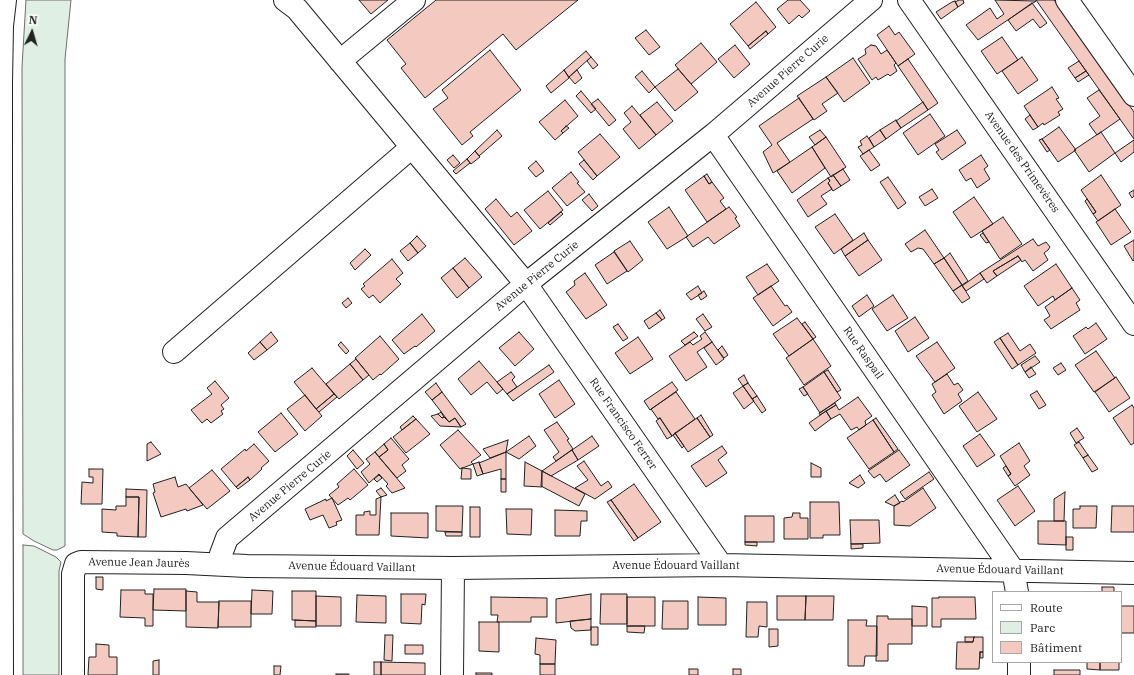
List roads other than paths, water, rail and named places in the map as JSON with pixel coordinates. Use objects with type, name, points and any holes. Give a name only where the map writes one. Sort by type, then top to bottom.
[{"type":"street","points":[[2,675],[1,105],[2,26],[5,0]]},
{"type":"street","name":"Rue Francisco Ferrer","points":[[285,0],[297,9],[526,284],[721,565]]},
{"type":"street","points":[[340,61],[414,0]]},
{"type":"street","name":"Avenue Pierre Curie","points":[[219,564],[220,554],[227,538],[526,284],[713,135],[871,0]]},
{"type":"street","name":"Avenue des Primevères","points":[[909,0],[1134,324]]},
{"type":"street","points":[[1067,0],[1134,95]]},
{"type":"street","name":"Rue Raspail","points":[[713,135],[1013,570]]},
{"type":"street","points":[[174,352],[412,147]]},
{"type":"street","name":"Avenue Jean Jaurès","points":[[73,675],[73,574],[76,564],[81,562],[219,564]]},
{"type":"street","name":"Avenue Édouard Vaillant","points":[[219,564],[247,566],[453,568],[721,565],[1134,573]]},
{"type":"street","points":[[452,675],[453,568]]},
{"type":"street","points":[[1013,570],[1017,591]]},
{"type":"street","points":[[1019,663],[1019,675]]}]
